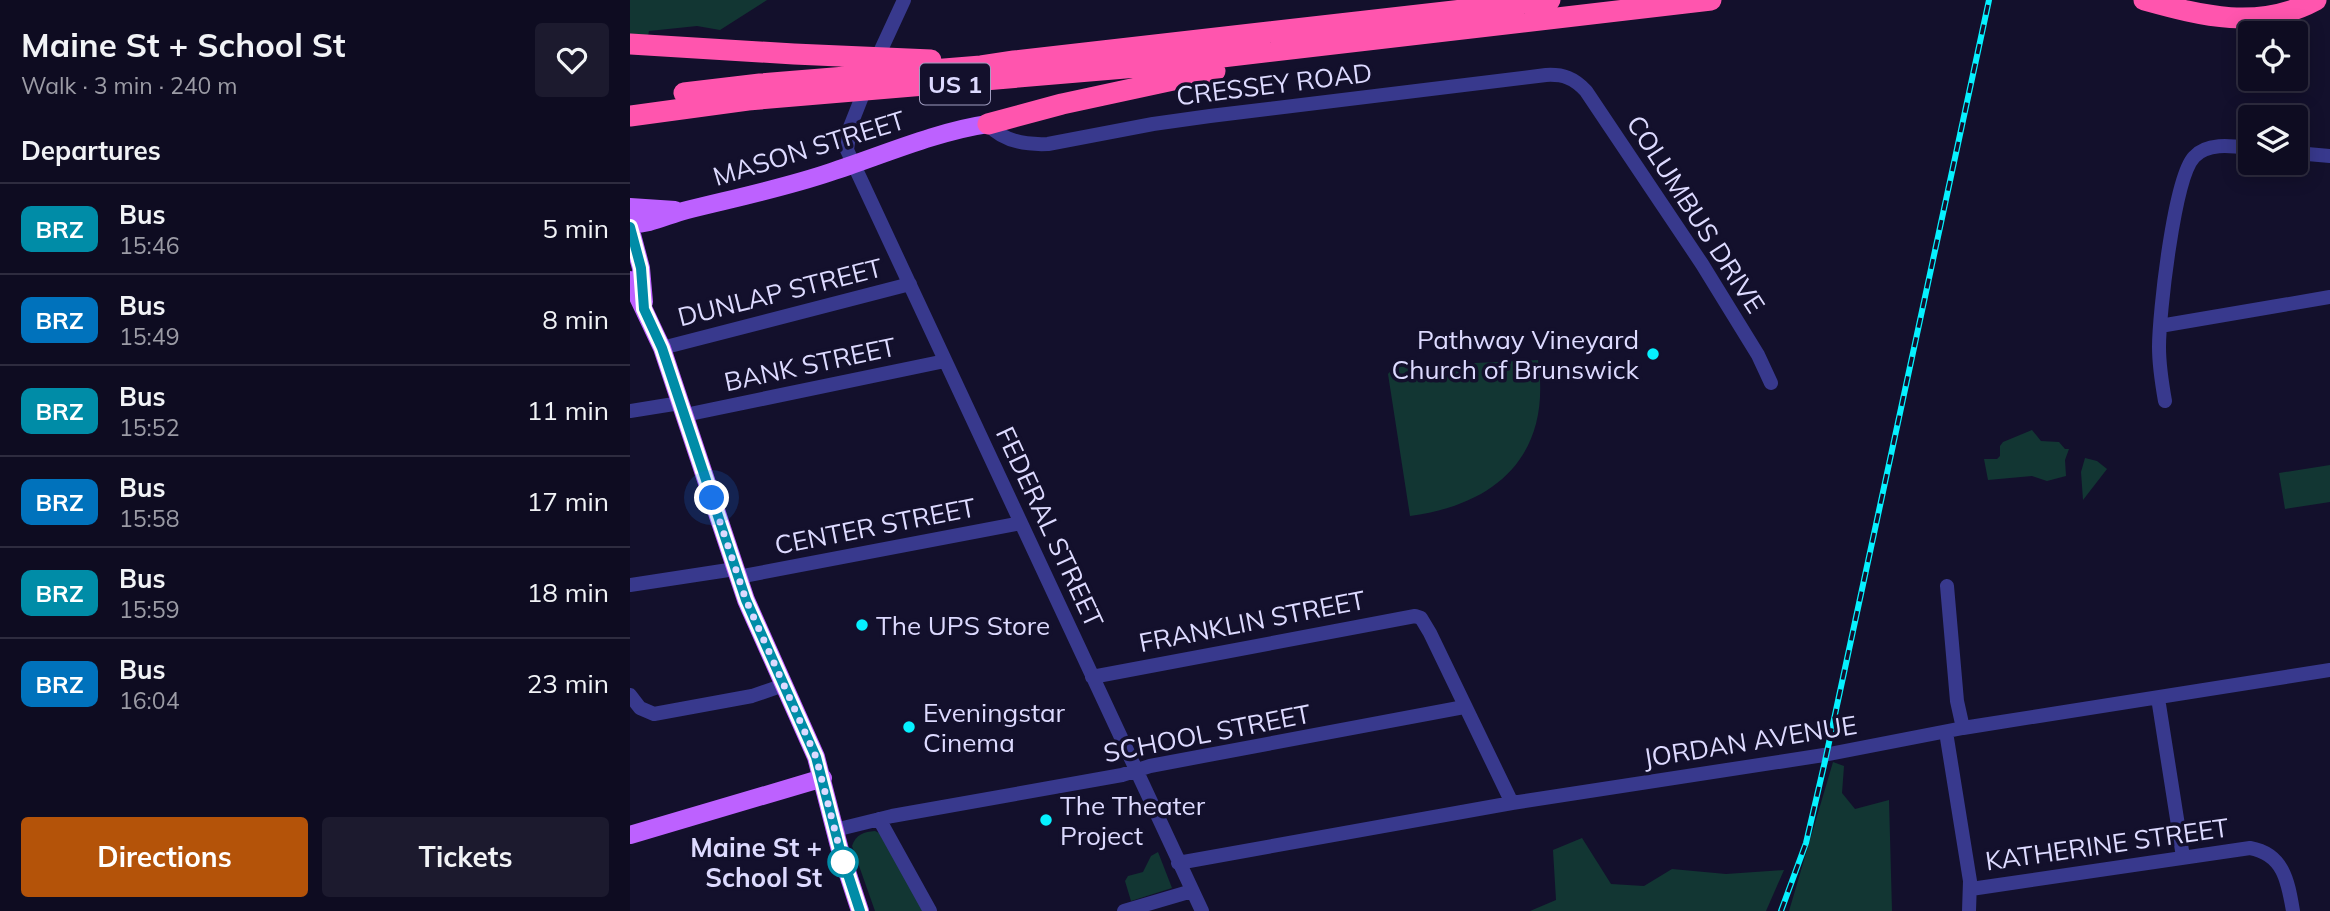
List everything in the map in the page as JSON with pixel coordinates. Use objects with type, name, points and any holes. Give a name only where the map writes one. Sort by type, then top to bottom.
[{"type":"highway","name":"US 1","points":[[630,102],[760,83],[929,71],[1550,0]]},
{"type":"highway","name":"US 1","points":[[630,116],[748,100],[982,82],[1279,51],[1711,0]]},
{"type":"highway","points":[[2144,0],[2191,13],[2225,18],[2281,13],[2316,0]]},
{"type":"highway","points":[[633,46],[1014,61]]},
{"type":"highway","points":[[989,124],[1075,101],[1261,61],[1279,51]]},
{"type":"main road","name":"MASON STREET","points":[[630,225],[778,188],[962,127],[989,124]]},
{"type":"main road","name":"MASON STREET","points":[[630,207],[685,211]]},
{"type":"main road","points":[[630,225],[634,273],[644,309],[662,348],[737,573],[807,732],[823,778],[846,872],[859,908]]},
{"type":"main road","points":[[630,835],[823,778]]},
{"type":"street","points":[[853,164],[846,143],[882,47],[905,0]]},
{"type":"street","name":"CRESSEY ROAD","points":[[989,124],[994,131],[1011,139],[1033,145],[1048,144],[1210,116],[1546,75],[1557,74],[1572,79]]},
{"type":"street","name":"COLUMBUS DRIVE","points":[[1572,79],[1586,91],[1670,215],[1758,355],[1771,383]]},
{"type":"street","points":[[2165,401],[2159,358],[2160,326],[2177,203],[2187,167],[2193,157],[2211,147],[2238,148]]},
{"type":"street","points":[[2308,154],[2330,156]]},
{"type":"street","name":"FEDERAL STREET","points":[[853,164],[1202,911]]},
{"type":"street","name":"DUNLAP STREET","points":[[662,348],[910,284]]},
{"type":"street","points":[[2160,326],[2330,297]]},
{"type":"street","name":"BANK STREET","points":[[630,411],[683,409],[945,360]]},
{"type":"street","name":"CENTER STREET","points":[[630,585],[737,573],[1021,523]]},
{"type":"street","points":[[1947,586],[1956,691],[1963,728]]},
{"type":"street","name":"FRANKLIN STREET","points":[[1092,677],[1415,616],[1421,618],[1430,633],[1464,707]]},
{"type":"street","name":"JORDAN AVENUE","points":[[1178,863],[1512,803],[1824,755],[1963,728],[2330,670]]},
{"type":"street","points":[[630,695],[640,708],[654,714],[752,696],[784,684]]},
{"type":"street","points":[[2158,698],[2183,857]]},
{"type":"street","points":[[1464,707],[1512,803]]},
{"type":"street","name":"SCHOOL STREET","points":[[835,830],[1150,766],[1464,707]]},
{"type":"street","points":[[1946,732],[1971,889],[1969,911]]},
{"type":"street","points":[[879,819],[930,911]]},
{"type":"street","name":"KATHERINE STREET","points":[[1971,889],[2240,849],[2260,850],[2279,863],[2285,874],[2293,911]]},
{"type":"street","points":[[1124,911],[1192,891]]},
{"type":"green space","points":[[630,0],[767,0],[720,30],[697,26],[649,31],[648,36],[630,34]]},
{"type":"green space","points":[[1538,360],[1540,393],[1536,422],[1527,447],[1513,468],[1493,486],[1470,500],[1442,510],[1410,516],[1388,374],[1394,367]]},
{"type":"green space","points":[[2032,430],[2041,441],[2059,442],[2065,449],[2069,449],[2065,460],[2066,476],[2047,481],[2032,476],[1988,480],[1984,459],[1997,459],[2003,442]]},
{"type":"green space","points":[[2085,458],[2097,461],[2107,469],[2083,500],[2081,472]]},
{"type":"green space","points":[[2330,465],[2330,502],[2285,509],[2279,473]]},
{"type":"green space","points":[[1833,762],[1844,766],[1842,793],[1855,809],[1889,800],[1892,911],[1789,911]]},
{"type":"green space","points":[[875,831],[879,833],[925,911],[875,911],[852,846],[861,834]]},
{"type":"green space","points":[[1582,838],[1611,884],[1644,886],[1672,869],[1726,874],[1784,870],[1766,911],[1530,911],[1556,900],[1553,850]]},
{"type":"green space","points":[[1158,852],[1172,888],[1131,901],[1125,881],[1128,876],[1143,872],[1151,856]]},
{"type":"railway","points":[[1781,911],[1806,843],[1825,761],[1989,0]]},
{"type":"bus line","name":"BRZ","points":[[630,227],[641,268],[646,315],[662,348],[746,600],[816,757],[825,783],[840,850],[860,911]]},
{"type":"place","name":"Pathway Vineyard Church of Brunswick","points":[[1653,354]]},
{"type":"place","name":"The UPS Store","points":[[862,625]]},
{"type":"place","name":"Eveningstar Cinema","points":[[909,727]]},
{"type":"place","name":"The Theater Project","points":[[1046,820]]},
{"type":"place","name":"Maine St + School St","points":[[843,862]]},
{"type":"route","points":[[712,498],[746,600],[816,757],[825,783],[843,862]]}]
